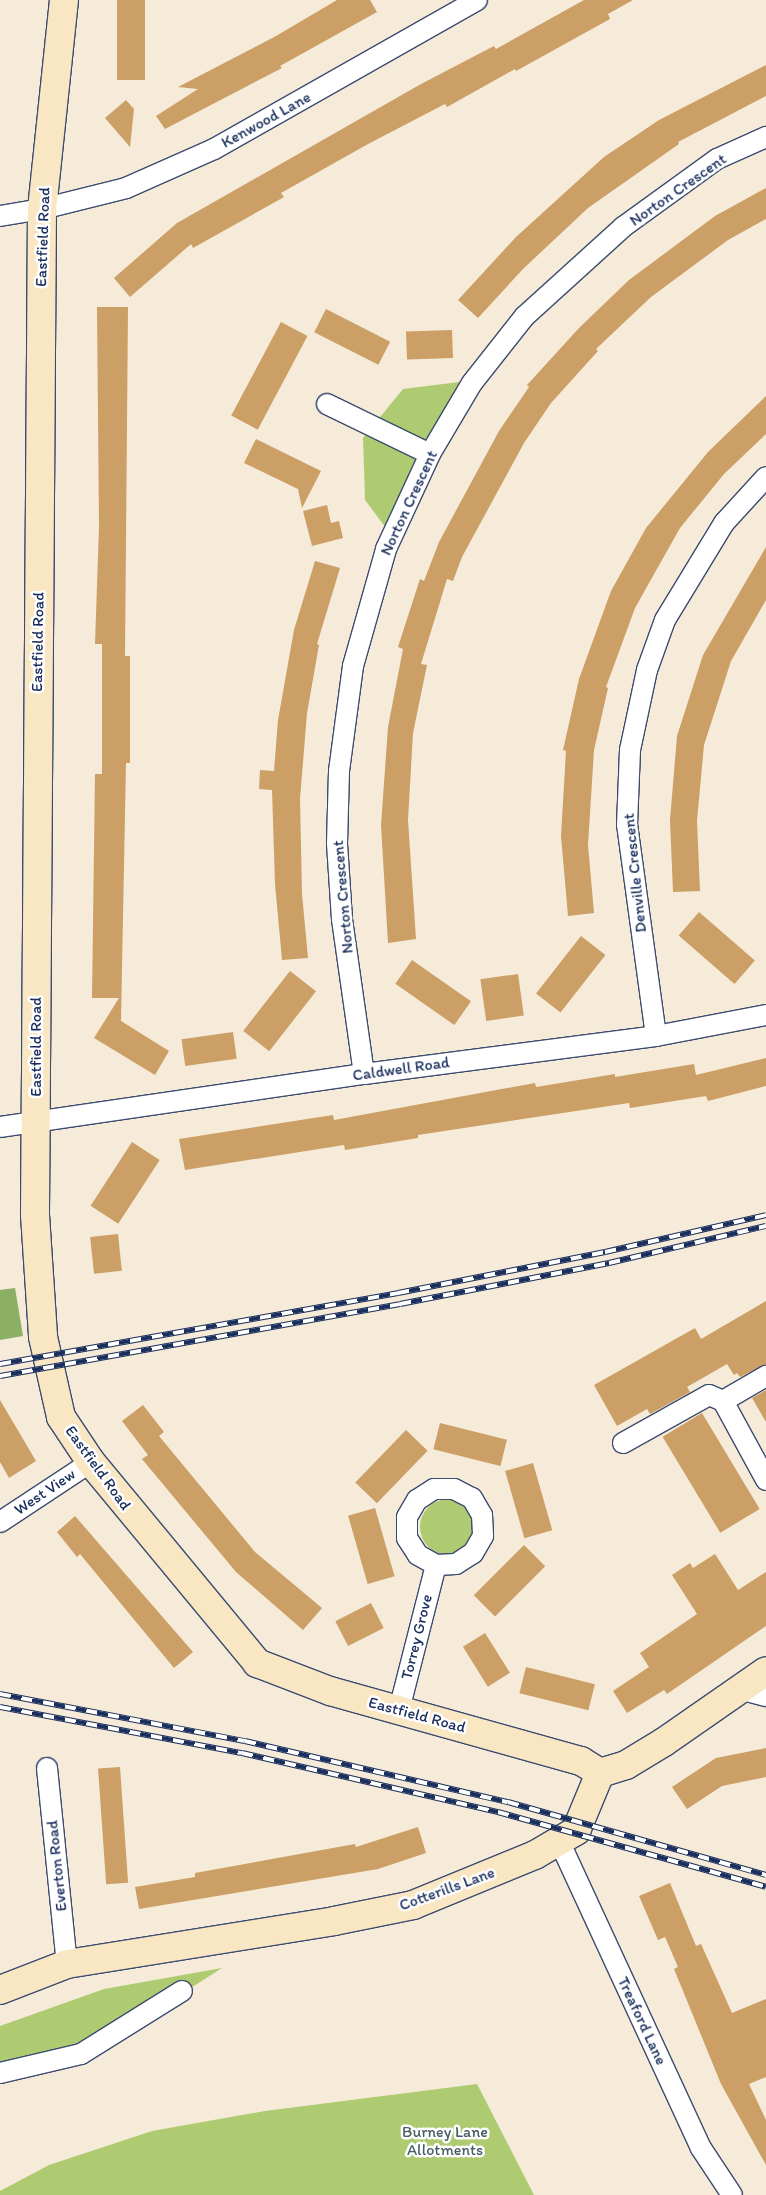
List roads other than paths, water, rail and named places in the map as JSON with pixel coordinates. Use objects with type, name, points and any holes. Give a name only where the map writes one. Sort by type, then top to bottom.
[{"type":"street","name":"Eastfield Road","points":[[64,0],[42,209],[35,1256],[43,1337],[61,1417],[91,1462],[256,1663],[330,1692],[581,1761],[600,1773]]},
{"type":"street","name":"Kenwood Lane","points":[[0,216],[42,209],[126,188],[214,149],[477,0]]},
{"type":"street","name":"Norton Crescent","points":[[364,1074],[342,919],[338,843],[339,771],[353,666],[386,549],[430,454],[472,384],[525,316],[623,228],[717,159],[766,137]]},
{"type":"street","points":[[327,404],[430,454]]},
{"type":"street","name":"Denville Crescent","points":[[656,1036],[627,825],[630,750],[647,670],[665,620],[724,524],[766,478]]},
{"type":"street","name":"Caldwell Road","points":[[0,1127],[36,1120],[364,1074],[656,1036],[766,1015]]},
{"type":"street","points":[[723,1402],[766,1376]]},
{"type":"street","points":[[623,1443],[710,1395],[723,1402],[766,1480]]},
{"type":"street","name":"West View","points":[[0,1522],[91,1462]]},
{"type":"street","name":"Torrey Grove","points":[[399,1710],[436,1564]]},
{"type":"street","points":[[600,1773],[626,1765],[766,1671]]},
{"type":"street","points":[[739,1689],[766,1696]]},
{"type":"street","name":"Everton Road","points":[[47,1768],[66,1964]]},
{"type":"street","name":"Cotterills Lane","points":[[0,1990],[66,1964],[334,1922],[413,1905],[560,1843],[576,1831],[600,1773]]},
{"type":"street","name":"Treaford Lane","points":[[560,1843],[701,2148],[732,2195]]},
{"type":"street","points":[[0,2073],[81,2054],[182,1991]]},
{"type":"railway","points":[[0,1364],[398,1293],[605,1252],[766,1215]]},
{"type":"railway","points":[[0,1376],[400,1304],[609,1263],[766,1226]]},
{"type":"railway","points":[[0,1694],[245,1741],[508,1802],[766,1875]]},
{"type":"railway","points":[[0,1707],[242,1753],[498,1812],[766,1887]]},
{"type":"park label","name":"Burney Lane Allotments","points":[[445,2141]]}]
